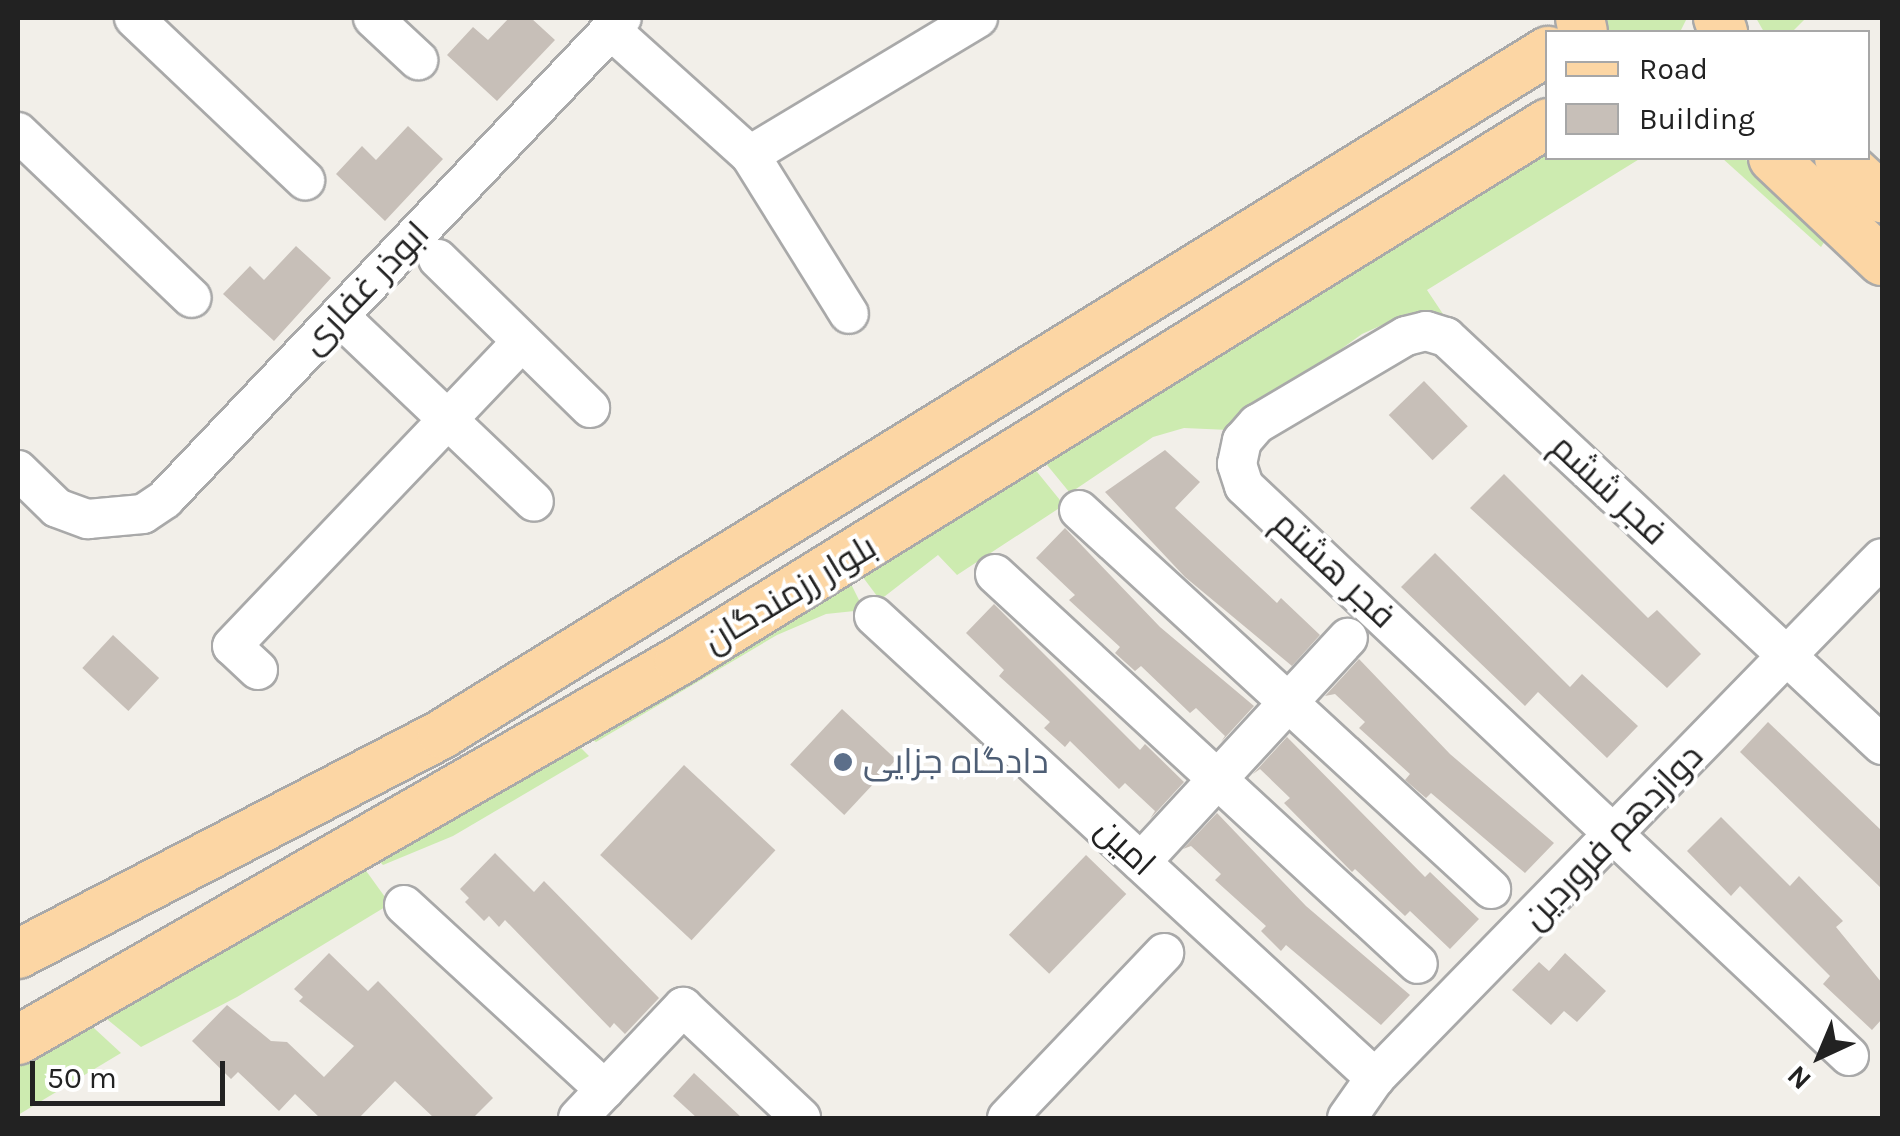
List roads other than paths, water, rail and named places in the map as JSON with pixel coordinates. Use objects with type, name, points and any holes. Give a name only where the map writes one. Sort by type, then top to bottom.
[{"type":"main road","name":"بلوار رزمندگان","points":[[18,954],[442,734],[1545,51]]},
{"type":"main road","name":"بلوار رزمندگان","points":[[18,1040],[679,661],[1545,124]]},
{"type":"main road","points":[[1775,160],[1882,262]]},
{"type":"main road","points":[[1841,160],[1882,198]]},
{"type":"street","points":[[134,18],[305,180]]},
{"type":"street","points":[[373,18],[418,60]]},
{"type":"street","points":[[750,154],[978,18]]},
{"type":"street","points":[[616,24],[750,154],[849,314]]},
{"type":"street","name":"ابوذر غفاری","points":[[18,470],[58,508],[88,519],[143,514],[165,498],[616,24]]},
{"type":"street","points":[[18,132],[192,298]]},
{"type":"street","points":[[438,259],[590,408]]},
{"type":"street","points":[[339,316],[534,502]]},
{"type":"street","name":"فجر ششم","points":[[1426,331],[1446,337],[1882,745]]},
{"type":"street","name":"فجر هشتم","points":[[1426,331],[1406,336],[1257,424],[1242,442],[1237,464],[1244,486],[1850,1056]]},
{"type":"street","points":[[258,670],[232,646],[521,342]]},
{"type":"street","points":[[1079,510],[1491,889]]},
{"type":"street","name":"دوازدهم فروردین","points":[[1347,1118],[1375,1078],[1882,558]]},
{"type":"street","points":[[995,574],[1418,964]]},
{"type":"street","name":"امین","points":[[874,616],[1375,1078]]},
{"type":"street","points":[[1141,862],[1348,638]]},
{"type":"street","points":[[404,905],[605,1090]]},
{"type":"street","points":[[1007,1118],[1164,953]]},
{"type":"street","points":[[578,1118],[683,1007],[802,1118]]},
{"type":"place","name":"دادگاه جزایی","points":[[843,762]]}]
